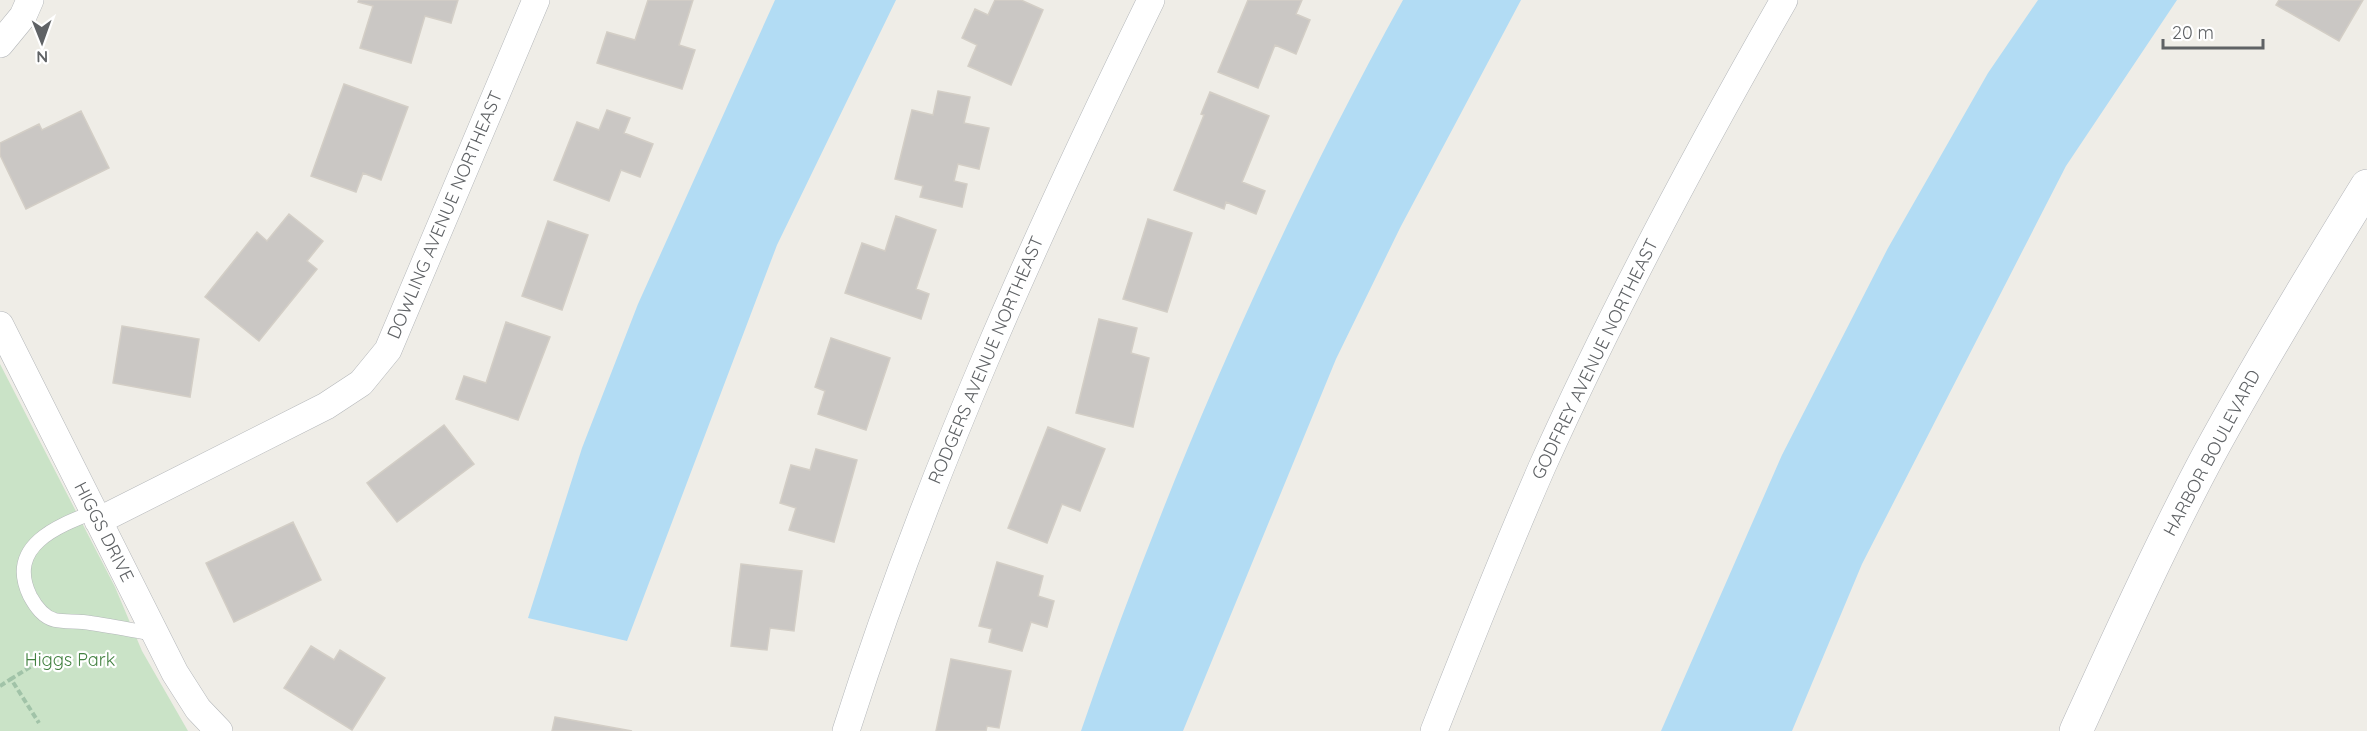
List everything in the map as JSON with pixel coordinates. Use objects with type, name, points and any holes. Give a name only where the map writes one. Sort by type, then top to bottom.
[{"type":"street","points":[[0,44],[23,16],[30,0]]},
{"type":"street","name":"DOWLING AVENUE NORTHEAST","points":[[96,517],[326,406],[361,383],[388,350],[536,0]]},
{"type":"street","name":"RODGERS AVENUE NORTHEAST","points":[[846,731],[866,667],[930,494],[1000,323],[1076,154],[1152,0]]},
{"type":"street","name":"GODFREY AVENUE NORTHEAST","points":[[1434,731],[1478,617],[1568,412],[1650,242],[1785,0]]},
{"type":"street","name":"HARBOR BOULEVARD","points":[[2076,731],[2141,587],[2207,458],[2277,332],[2367,186]]},
{"type":"street","name":"HIGGS DRIVE","points":[[0,325],[155,634],[198,709],[219,731]]},
{"type":"lane","points":[[96,517],[62,524],[36,541],[24,564],[26,588],[37,610],[55,620],[86,622],[155,634]]},
{"type":"path","points":[[0,686],[38,662]]},
{"type":"path","points":[[11,679],[39,723]]},
{"type":"green space","name":"Higgs Park","points":[[0,364],[115,587],[142,651],[188,731],[0,731]]},
{"type":"water","points":[[775,0],[896,0],[777,245],[627,641],[528,618],[582,448],[638,304]]},
{"type":"water","points":[[1403,0],[1521,0],[1400,228],[1336,359],[1183,731],[1081,731],[1149,544],[1226,358],[1311,176]]},
{"type":"water","points":[[2038,0],[2177,0],[2066,166],[1862,564],[1792,731],[1661,731],[1782,455],[1888,248],[1988,73]]},
{"type":"building","points":[[359,0],[458,0],[451,23],[425,16],[411,63],[360,48],[373,6],[358,2]]},
{"type":"building","points":[[648,0],[693,0],[679,45],[695,50],[682,89],[597,63],[607,32],[635,40]]},
{"type":"building","points":[[995,0],[1021,0],[1043,10],[1011,85],[968,66],[977,45],[962,38],[975,9],[988,15]]},
{"type":"building","points":[[1248,0],[1302,0],[1296,14],[1310,20],[1296,54],[1275,45],[1258,88],[1218,72]]},
{"type":"building","points":[[2279,0],[2363,0],[2339,41],[2276,5]]},
{"type":"building","points":[[344,84],[408,107],[381,180],[363,173],[356,192],[311,176]]},
{"type":"building","points":[[938,91],[970,97],[964,123],[989,128],[979,169],[958,164],[954,181],[967,184],[962,207],[920,197],[923,186],[895,179],[912,110],[933,115]]},
{"type":"building","points":[[1210,92],[1269,116],[1242,182],[1265,191],[1256,214],[1226,202],[1224,209],[1174,190],[1204,115],[1201,114]]},
{"type":"building","points":[[607,110],[630,118],[624,133],[653,144],[640,177],[621,170],[609,201],[554,180],[577,122],[599,130]]},
{"type":"building","points":[[81,111],[109,168],[26,209],[0,155],[0,143],[39,124],[42,130]]},
{"type":"building","points":[[289,214],[323,241],[307,261],[317,269],[259,341],[205,297],[257,232],[267,241]]},
{"type":"building","points":[[896,216],[936,230],[916,289],[929,294],[921,319],[845,293],[862,243],[885,251]]},
{"type":"building","points":[[1148,219],[1192,233],[1167,312],[1123,299]]},
{"type":"building","points":[[548,221],[588,235],[562,310],[522,296]]},
{"type":"building","points":[[1099,319],[1137,328],[1131,353],[1149,358],[1133,427],[1076,413]]},
{"type":"building","points":[[506,322],[550,337],[518,420],[456,399],[464,376],[486,383]]},
{"type":"building","points":[[122,326],[199,339],[190,397],[113,383]]},
{"type":"building","points":[[831,338],[890,358],[866,430],[818,414],[825,391],[815,387]]},
{"type":"building","points":[[444,425],[474,464],[397,522],[367,483]]},
{"type":"building","points":[[1048,427],[1105,449],[1080,511],[1062,504],[1047,543],[1008,528]]},
{"type":"building","points":[[816,449],[857,460],[834,542],[789,530],[796,508],[780,503],[791,465],[810,470]]},
{"type":"building","points":[[293,522],[321,580],[234,622],[206,563]]},
{"type":"building","points":[[997,562],[1043,576],[1038,596],[1054,601],[1047,627],[1031,622],[1022,651],[989,642],[992,629],[979,626]]},
{"type":"building","points":[[741,564],[802,571],[794,631],[770,628],[767,650],[731,646]]},
{"type":"building","points":[[311,646],[334,660],[340,650],[385,678],[352,730],[284,688]]},
{"type":"building","points":[[951,659],[1011,671],[999,728],[987,726],[986,731],[936,731]]},
{"type":"building","points":[[555,717],[632,731],[552,731]]}]
